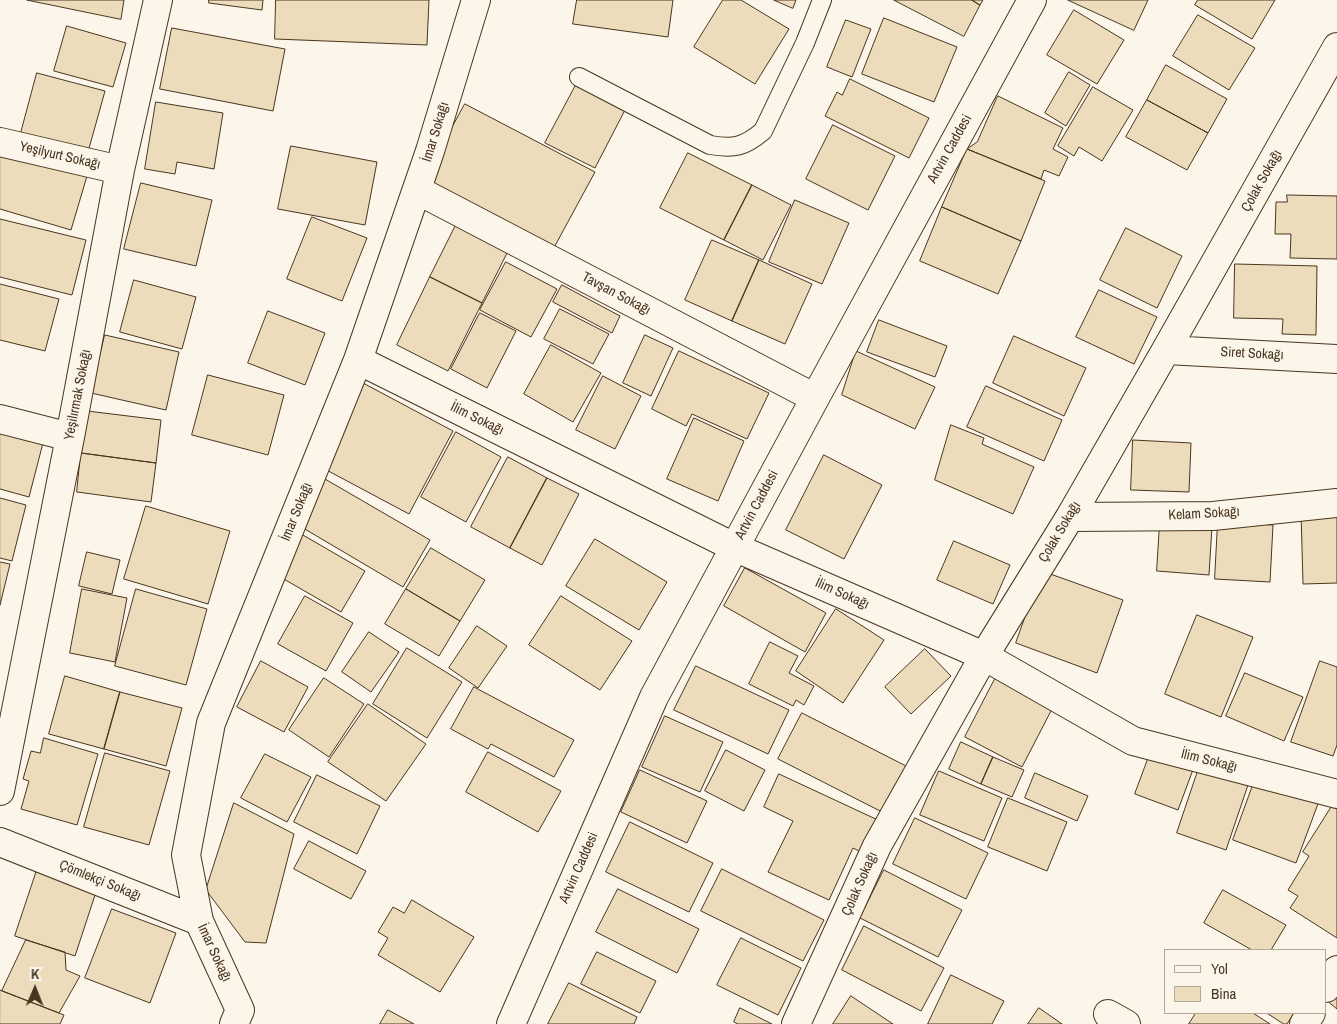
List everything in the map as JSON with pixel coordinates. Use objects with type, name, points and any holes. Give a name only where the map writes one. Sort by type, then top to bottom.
[{"type":"street","name":"Yeşilırmak Sokağı","points":[[0,791],[120,170],[158,0]]},
{"type":"street","name":"İmar Sokağı","points":[[234,1024],[240,1010],[199,921],[186,855],[211,723],[358,360],[430,152],[476,0]]},
{"type":"street","name":"Artvin Caddesi","points":[[511,1024],[654,697],[1032,0]]},
{"type":"street","name":"Çolak Sokağı","points":[[796,1024],[877,846],[984,656],[1070,517],[1337,47]]},
{"type":"street","name":"Yeşilyurt Sokağı","points":[[0,142],[120,170]]},
{"type":"street","name":"Tavşan Sokağı","points":[[417,190],[815,398]]},
{"type":"street","name":"Siret Sokağı","points":[[1166,350],[1337,359]]},
{"type":"street","name":"İlim Sokağı","points":[[358,360],[734,547],[984,656],[1132,741],[1337,794]]},
{"type":"street","points":[[0,419],[70,436]]},
{"type":"street","name":"Kelam Sokağı","points":[[1070,517],[1213,516],[1337,503]]},
{"type":"street","name":"Çömlekçi Sokağı","points":[[0,842],[199,921]]},
{"type":"street","points":[[1327,986],[1337,970]]},
{"type":"lane","points":[[579,77],[710,145],[725,148],[740,145],[752,140],[763,131],[805,43],[822,0]]},
{"type":"building","points":[[27,0],[124,0],[121,19]]},
{"type":"building","points":[[209,0],[263,0],[262,10],[209,3]]},
{"type":"building","points":[[276,0],[429,0],[427,45],[275,39]]},
{"type":"building","points":[[577,0],[673,0],[668,37],[573,24]]},
{"type":"building","points":[[723,0],[741,0],[789,29],[755,84],[694,47]]},
{"type":"building","points":[[774,0],[796,0],[793,8]]},
{"type":"building","points":[[894,0],[972,0],[980,5],[964,36]]},
{"type":"building","points":[[972,0],[983,0],[980,5]]},
{"type":"building","points":[[1068,0],[1148,0],[1134,30]]},
{"type":"building","points":[[1198,0],[1275,0],[1252,39],[1195,5]]},
{"type":"building","points":[[1074,10],[1124,40],[1097,84],[1047,55]]},
{"type":"building","points":[[1198,15],[1255,48],[1229,90],[1173,56]]},
{"type":"building","points":[[884,18],[957,47],[934,102],[862,74]]},
{"type":"building","points":[[846,20],[871,29],[852,77],[827,67]]},
{"type":"building","points":[[67,26],[126,43],[113,87],[54,71]]},
{"type":"building","points":[[172,28],[285,49],[273,111],[160,89]]},
{"type":"building","points":[[1166,65],[1227,99],[1208,133],[1147,100]]},
{"type":"building","points":[[1069,72],[1090,85],[1066,126],[1045,113]]},
{"type":"building","points":[[37,73],[105,91],[88,152],[21,133]]},
{"type":"building","points":[[850,79],[929,118],[909,158],[825,116],[837,92],[842,95]]},
{"type":"building","points":[[576,85],[625,110],[595,168],[545,143]]},
{"type":"building","points":[[1093,87],[1133,110],[1102,161],[1079,147],[1074,156],[1058,146]]},
{"type":"building","points":[[998,96],[1063,128],[1053,149],[1068,157],[1059,176],[1044,170],[1041,179],[967,149],[977,142]]},
{"type":"building","points":[[1147,100],[1208,133],[1187,170],[1126,137]]},
{"type":"building","points":[[156,102],[223,113],[214,169],[177,162],[175,174],[145,169]]},
{"type":"building","points":[[465,104],[595,172],[550,255],[420,187]]},
{"type":"building","points":[[833,125],[895,156],[868,210],[806,179]]},
{"type":"building","points":[[291,146],[377,162],[365,225],[278,209]]},
{"type":"building","points":[[967,149],[1045,181],[1021,241],[942,207]]},
{"type":"building","points":[[0,151],[87,176],[71,230],[0,209]]},
{"type":"building","points":[[688,153],[752,185],[724,240],[660,208]]},
{"type":"building","points":[[141,183],[212,200],[196,266],[124,249]]},
{"type":"building","points":[[752,185],[791,205],[763,260],[724,240]]},
{"type":"building","points":[[1287,195],[1337,196],[1337,259],[1290,258],[1291,234],[1275,234],[1276,202],[1287,202]]},
{"type":"building","points":[[795,200],[849,223],[822,284],[769,262]]},
{"type":"building","points":[[942,207],[1021,241],[998,294],[920,261]]},
{"type":"building","points":[[312,217],[367,238],[342,301],[287,279]]},
{"type":"building","points":[[0,219],[86,240],[72,295],[0,277]]},
{"type":"building","points":[[459,219],[511,245],[482,303],[430,277]]},
{"type":"building","points":[[1126,228],[1182,256],[1157,308],[1100,280]]},
{"type":"building","points":[[712,240],[759,260],[732,321],[685,300]]},
{"type":"building","points":[[759,260],[812,284],[785,344],[732,321]]},
{"type":"building","points":[[506,262],[557,289],[531,337],[480,310]]},
{"type":"building","points":[[1235,264],[1317,266],[1316,335],[1282,334],[1283,319],[1234,318]]},
{"type":"building","points":[[430,277],[482,303],[448,371],[397,345]]},
{"type":"building","points":[[134,280],[196,297],[182,349],[120,332]]},
{"type":"building","points":[[0,284],[59,299],[45,351],[0,340]]},
{"type":"building","points":[[562,285],[620,316],[612,333],[553,302]]},
{"type":"building","points":[[1099,290],[1157,317],[1134,364],[1076,337]]},
{"type":"building","points":[[560,309],[609,334],[593,364],[544,339]]},
{"type":"building","points":[[268,311],[325,333],[305,385],[248,363]]},
{"type":"building","points":[[480,313],[516,331],[487,388],[451,369]]},
{"type":"building","points":[[879,320],[947,346],[935,377],[867,352]]},
{"type":"building","points":[[105,335],[179,352],[166,410],[91,393]]},
{"type":"building","points":[[645,335],[673,348],[651,396],[623,383]]},
{"type":"building","points":[[1014,336],[1086,368],[1064,416],[993,383]]},
{"type":"building","points":[[551,345],[601,373],[573,422],[524,394]]},
{"type":"building","points":[[679,351],[769,393],[747,439],[692,414],[686,426],[652,409]]},
{"type":"building","points":[[856,351],[935,387],[915,429],[842,395]]},
{"type":"building","points":[[208,375],[284,395],[268,455],[192,435]]},
{"type":"building","points":[[603,376],[641,396],[615,449],[576,430]]},
{"type":"building","points":[[363,383],[453,431],[409,514],[319,466]]},
{"type":"building","points":[[986,386],[1062,420],[1044,461],[967,427]]},
{"type":"building","points":[[87,411],[161,420],[156,463],[81,453]]},
{"type":"building","points":[[694,418],[744,441],[718,501],[667,479]]},
{"type":"building","points":[[951,425],[984,438],[982,444],[1034,467],[1013,514],[935,480]]},
{"type":"building","points":[[0,428],[44,439],[29,497],[0,489]]},
{"type":"building","points":[[456,432],[501,457],[466,522],[421,497]]},
{"type":"building","points":[[1133,440],[1191,443],[1189,492],[1131,490]]},
{"type":"building","points":[[81,453],[156,463],[151,502],[77,492]]},
{"type":"building","points":[[824,455],[882,485],[844,559],[786,530]]},
{"type":"building","points":[[508,457],[547,478],[510,548],[471,527]]},
{"type":"building","points":[[547,478],[579,494],[542,565],[510,548]]},
{"type":"building","points":[[325,479],[430,540],[403,587],[298,525]]},
{"type":"building","points":[[0,498],[26,505],[12,561],[0,558]]},
{"type":"building","points":[[146,506],[230,531],[208,604],[124,579]]},
{"type":"building","points":[[1337,511],[1337,583],[1303,584],[1301,512]]},
{"type":"building","points":[[1218,522],[1273,525],[1270,582],[1215,579]]},
{"type":"building","points":[[1160,523],[1212,526],[1209,575],[1157,571]]},
{"type":"building","points":[[296,531],[365,571],[341,612],[282,578]]},
{"type":"building","points":[[595,539],[667,582],[639,630],[566,586]]},
{"type":"building","points":[[954,541],[1010,565],[993,604],[937,580]]},
{"type":"building","points":[[431,548],[485,580],[460,621],[406,589]]},
{"type":"building","points":[[87,552],[120,560],[112,594],[79,586]]},
{"type":"building","points":[[0,562],[10,564],[0,605]]},
{"type":"building","points":[[745,568],[826,613],[805,652],[724,606]]},
{"type":"building","points":[[1042,571],[1123,600],[1097,673],[1016,643]]},
{"type":"building","points":[[82,589],[127,598],[115,662],[70,653]]},
{"type":"building","points":[[136,589],[207,609],[186,685],[115,666]]},
{"type":"building","points":[[406,589],[460,621],[439,656],[385,624]]},
{"type":"building","points":[[305,596],[353,623],[326,671],[278,644]]},
{"type":"building","points":[[561,596],[632,641],[600,690],[529,645]]},
{"type":"building","points":[[836,609],[884,640],[843,703],[796,671]]},
{"type":"building","points":[[1197,615],[1253,637],[1221,717],[1165,694]]},
{"type":"building","points":[[477,626],[507,646],[478,688],[449,668]]},
{"type":"building","points":[[369,632],[399,652],[371,692],[342,672]]},
{"type":"building","points":[[770,642],[798,656],[789,673],[814,686],[804,705],[796,700],[793,706],[749,684]]},
{"type":"building","points":[[407,648],[462,682],[427,738],[373,704]]},
{"type":"building","points":[[925,649],[951,676],[911,714],[885,687]]},
{"type":"building","points":[[261,661],[308,687],[284,732],[237,707]]},
{"type":"building","points":[[1320,661],[1337,667],[1337,745],[1333,756],[1291,742]]},
{"type":"building","points":[[696,666],[789,710],[768,754],[674,710]]},
{"type":"building","points":[[1245,673],[1303,697],[1284,741],[1226,716]]},
{"type":"building","points":[[65,676],[120,692],[104,749],[49,734]]},
{"type":"building","points":[[996,677],[1053,707],[1022,767],[965,737]]},
{"type":"building","points":[[324,678],[364,704],[329,757],[289,730]]},
{"type":"building","points":[[474,687],[574,740],[554,777],[491,744],[488,749],[451,729]]},
{"type":"building","points":[[120,692],[182,708],[166,766],[104,749]]},
{"type":"building","points":[[368,704],[426,744],[386,801],[328,762]]},
{"type":"building","points":[[802,713],[908,767],[884,813],[778,759]]},
{"type":"building","points":[[665,716],[723,742],[700,792],[642,767]]},
{"type":"building","points":[[44,738],[98,754],[77,825],[21,809],[29,781],[23,779],[31,751],[40,753]]},
{"type":"building","points":[[961,742],[993,757],[981,784],[949,769]]},
{"type":"building","points":[[726,750],[765,770],[744,811],[705,791]]},
{"type":"building","points":[[1151,751],[1194,767],[1178,810],[1135,794]]},
{"type":"building","points":[[488,752],[561,791],[538,832],[466,792]]},
{"type":"building","points":[[105,753],[170,771],[149,845],[84,827]]},
{"type":"building","points":[[265,754],[311,777],[287,822],[241,798]]},
{"type":"building","points":[[993,757],[1024,770],[1012,797],[981,784]]},
{"type":"building","points":[[1201,762],[1250,779],[1226,850],[1177,833]]},
{"type":"building","points":[[640,770],[707,801],[687,843],[621,812]]},
{"type":"building","points":[[939,771],[1002,798],[984,841],[920,815]]},
{"type":"building","points":[[1035,773],[1088,796],[1077,821],[1025,798]]},
{"type":"building","points":[[779,774],[880,821],[865,854],[853,848],[829,900],[768,872],[793,821],[764,807]]},
{"type":"building","points":[[317,775],[380,806],[357,854],[294,822]]},
{"type":"building","points":[[1256,777],[1319,801],[1296,863],[1233,840]]},
{"type":"building","points":[[1008,798],[1067,822],[1047,871],[988,847]]},
{"type":"building","points":[[234,803],[294,834],[266,943],[245,942],[206,890]]},
{"type":"building","points":[[1334,803],[1337,805],[1337,938],[1290,908],[1298,896],[1288,890],[1309,856],[1303,852]]},
{"type":"building","points":[[915,818],[988,853],[966,899],[893,864]]},
{"type":"building","points":[[630,822],[713,863],[689,912],[606,872]]},
{"type":"building","points":[[309,841],[366,871],[351,899],[294,869]]},
{"type":"building","points":[[722,869],[824,920],[803,961],[701,911]]},
{"type":"building","points":[[37,870],[97,889],[75,956],[15,936]]},
{"type":"building","points":[[884,870],[962,910],[938,957],[860,918]]},
{"type":"building","points":[[618,889],[699,929],[677,973],[596,932]]},
{"type":"building","points":[[1223,890],[1286,925],[1272,949],[1250,949],[1204,923]]},
{"type":"building","points":[[412,900],[474,937],[440,992],[378,955],[388,938],[378,932],[393,907],[404,913]]},
{"type":"building","points":[[112,909],[176,933],[150,1003],[85,978]]},
{"type":"building","points":[[864,926],[944,968],[921,1011],[842,970]]},
{"type":"building","points":[[741,938],[801,968],[778,1015],[717,985]]},
{"type":"building","points":[[26,940],[65,952],[66,970],[80,976],[59,1013],[2,991]]},
{"type":"building","points":[[597,952],[656,981],[640,1013],[581,984]]},
{"type":"building","points":[[951,975],[1004,1001],[992,1024],[928,1024]]},
{"type":"building","points":[[569,983],[637,1017],[634,1024],[548,1024]]},
{"type":"building","points":[[1337,988],[1337,1009],[1327,999]]},
{"type":"building","points":[[0,990],[64,1015],[60,1024],[0,1024]]},
{"type":"building","points":[[851,996],[893,1024],[833,1024]]},
{"type":"building","points":[[740,1008],[772,1024],[738,1024],[734,1022]]},
{"type":"building","points":[[1039,1008],[1062,1024],[1028,1024]]},
{"type":"building","points":[[388,1010],[414,1024],[380,1024]]},
{"type":"building","points":[[1195,1014],[1255,1014],[1270,1024],[1189,1024]]},
{"type":"building","points":[[1269,1014],[1293,1014],[1287,1024]]}]
